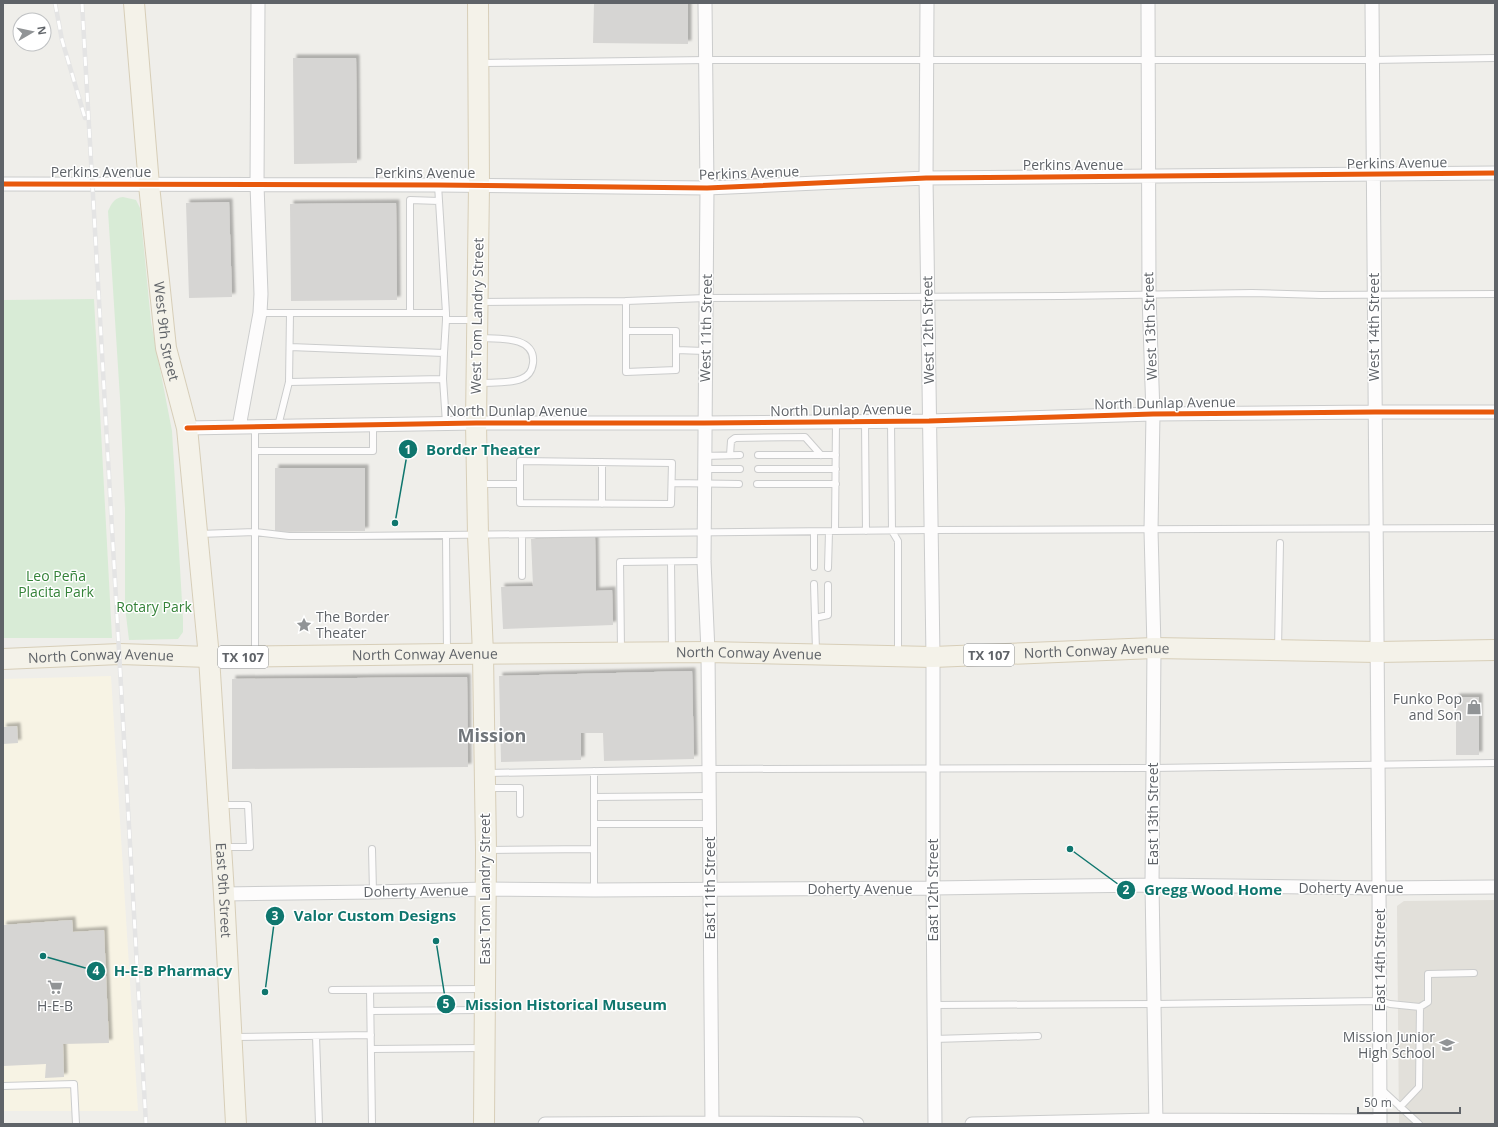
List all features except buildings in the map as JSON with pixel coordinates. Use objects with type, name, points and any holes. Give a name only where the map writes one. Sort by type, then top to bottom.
[{"type":"main road","name":"West 9th Street","points":[[134,3],[149,185],[166,348],[187,428],[209,658]]},
{"type":"main road","name":"West Tom Landry Street","points":[[478,3],[479,185],[476,423],[478,535],[484,654]]},
{"type":"main road","name":"North Conway Avenue","points":[[3,659],[120,654],[209,658],[708,652],[933,657],[1154,648],[1377,652],[1495,650]]},
{"type":"main road","name":"East Tom Landry Street","points":[[484,654],[484,780],[486,850],[484,1124]]},
{"type":"main road","name":"East 9th Street","points":[[209,658],[219,805],[236,1124]]},
{"type":"street","points":[[239,427],[260,313],[261,294],[257,185],[258,3]]},
{"type":"street","name":"West 11th Street","points":[[705,3],[707,188],[704,561],[708,652]]},
{"type":"street","name":"West 12th Street","points":[[927,3],[927,296],[933,657]]},
{"type":"street","name":"West 13th Street","points":[[1148,3],[1149,295],[1153,414],[1151,530],[1154,648]]},
{"type":"street","name":"West 14th Street","points":[[1372,3],[1377,652]]},
{"type":"street","name":"Perkins Avenue","points":[[3,184],[479,185],[707,188],[926,178],[1495,173]]},
{"type":"street","name":"North Dunlap Avenue","points":[[187,428],[446,423],[865,422],[1153,414],[1495,412]]},
{"type":"street","name":"East 13th Street","points":[[1154,648],[1152,885],[1156,1122]]},
{"type":"street","name":"East 11th Street","points":[[708,652],[712,1123]]},
{"type":"street","name":"East 14th Street","points":[[1377,652],[1380,1123]]},
{"type":"street","name":"East 12th Street","points":[[933,657],[935,1124]]},
{"type":"street","name":"Doherty Avenue","points":[[224,894],[485,889],[594,890],[933,888],[1152,885],[1379,888],[1495,887]]},
{"type":"street","points":[[972,1124],[1156,1122],[1380,1123]]},
{"type":"street","points":[[545,1124],[857,1124]]},
{"type":"lane","points":[[478,63],[706,60],[1148,61],[1495,58]]},
{"type":"lane","points":[[438,185],[446,313],[443,379],[446,423]]},
{"type":"lane","points":[[410,313],[410,200],[439,201]]},
{"type":"lane","points":[[446,320],[477,320],[626,301],[706,298],[1061,296],[1252,293],[1322,295],[1495,294]]},
{"type":"lane","points":[[626,301],[626,331],[626,372],[676,370],[676,330],[626,331]]},
{"type":"lane","points":[[260,313],[446,313]]},
{"type":"lane","points":[[278,426],[289,382],[290,314]]},
{"type":"lane","points":[[477,320],[526,345],[533,355],[533,362],[529,374],[523,378],[517,380],[477,383]]},
{"type":"lane","points":[[290,347],[444,353]]},
{"type":"lane","points":[[676,350],[705,351]]},
{"type":"lane","points":[[289,382],[443,379]]},
{"type":"lane","points":[[891,421],[892,531],[898,541],[898,656]]},
{"type":"lane","points":[[828,568],[836,484],[836,422]]},
{"type":"lane","points":[[865,422],[866,531]]},
{"type":"lane","points":[[255,451],[373,451],[372,424]]},
{"type":"lane","points":[[255,426],[255,657]]},
{"type":"lane","points":[[730,455],[731,441],[735,438],[805,437],[821,455]]},
{"type":"lane","points":[[704,462],[730,455],[740,455]]},
{"type":"lane","points":[[758,455],[836,455]]},
{"type":"lane","points":[[520,461],[672,463],[672,483],[671,504],[520,504],[520,461]]},
{"type":"lane","points":[[602,462],[602,504]]},
{"type":"lane","points":[[704,462],[740,469]]},
{"type":"lane","points":[[758,469],[836,470]]},
{"type":"lane","points":[[672,483],[739,484]]},
{"type":"lane","points":[[477,484],[520,484]]},
{"type":"lane","points":[[758,484],[836,484]]},
{"type":"lane","points":[[197,534],[255,532],[289,536],[522,535],[931,530],[1495,528]]},
{"type":"lane","points":[[814,532],[814,568]]},
{"type":"lane","points":[[446,535],[446,654]]},
{"type":"lane","points":[[522,535],[522,576]]},
{"type":"lane","points":[[1278,650],[1280,543]]},
{"type":"lane","points":[[621,653],[620,562],[704,561]]},
{"type":"lane","points":[[672,562],[672,652]]},
{"type":"lane","points":[[814,584],[816,654]]},
{"type":"lane","points":[[815,618],[828,615],[828,585]]},
{"type":"lane","points":[[484,780],[594,772],[708,769],[1153,768],[1495,763]]},
{"type":"lane","points":[[594,772],[594,890]]},
{"type":"lane","points":[[484,780],[520,788],[520,814]]},
{"type":"lane","points":[[594,797],[709,796]]},
{"type":"lane","points":[[219,805],[248,805],[250,847],[221,847]]},
{"type":"lane","points":[[594,824],[709,824]]},
{"type":"lane","points":[[372,849],[373,892]]},
{"type":"lane","points":[[486,850],[594,849]]},
{"type":"lane","points":[[934,1005],[1380,1001],[1390,1004],[1420,1007],[1428,1002],[1428,974],[1474,972]]},
{"type":"lane","points":[[332,990],[485,989]]},
{"type":"lane","points":[[370,990],[372,1124]]},
{"type":"lane","points":[[1400,1107],[1419,1086],[1420,1007]]},
{"type":"lane","points":[[371,1011],[484,1010]]},
{"type":"lane","points":[[232,1037],[371,1035]]},
{"type":"lane","points":[[316,1036],[318,1124]]},
{"type":"lane","points":[[934,1039],[1038,1036]]},
{"type":"lane","points":[[372,1050],[484,1048]]},
{"type":"lane","points":[[3,1086],[74,1084],[76,1124]]},
{"type":"lane","points":[[1380,1088],[1419,1124]]},
{"type":"shaded area","points":[[111,676],[138,1111],[3,1111],[3,679]]},
{"type":"shaded area","name":"Mission Junior High School","points":[[1495,900],[1495,1124],[1399,1124],[1397,906],[1404,901]]},
{"type":"green space","name":"Rotary Park","points":[[123,197],[136,200],[140,208],[151,322],[172,431],[183,619],[183,632],[178,639],[129,640],[125,607],[125,509],[120,398],[108,211],[115,200]]},
{"type":"green space","name":"Leo Peña Placita Park","points":[[94,299],[112,638],[3,638],[3,300]]},
{"type":"railway","points":[[55,3],[62,40],[85,118]]},
{"type":"railway","points":[[82,3],[146,1124]]},
{"type":"cycle path","points":[[3,184],[438,185],[707,188],[926,178],[1495,173]]},
{"type":"cycle path","points":[[187,428],[476,423],[929,421],[1153,414],[1495,412]]},
{"type":"place","name":"Border Theater","points":[[395,523]]},
{"type":"place","name":"The Border Theater","points":[[304,625]]},
{"type":"place","name":"Funko Pop and Son","points":[[1474,707]]},
{"type":"place","name":"Gregg Wood Home","points":[[1070,849]]},
{"type":"place","name":"Mission Historical Museum","points":[[436,941]]},
{"type":"place","name":"H-E-B Pharmacy","points":[[43,956]]},
{"type":"place","name":"H-E-B","points":[[55,987]]},
{"type":"place","name":"Valor Custom Designs","points":[[265,992]]},
{"type":"place","name":"Mission Junior High School","points":[[1447,1045]]},
{"type":"district","name":"Mission","points":[[492,736]]}]
